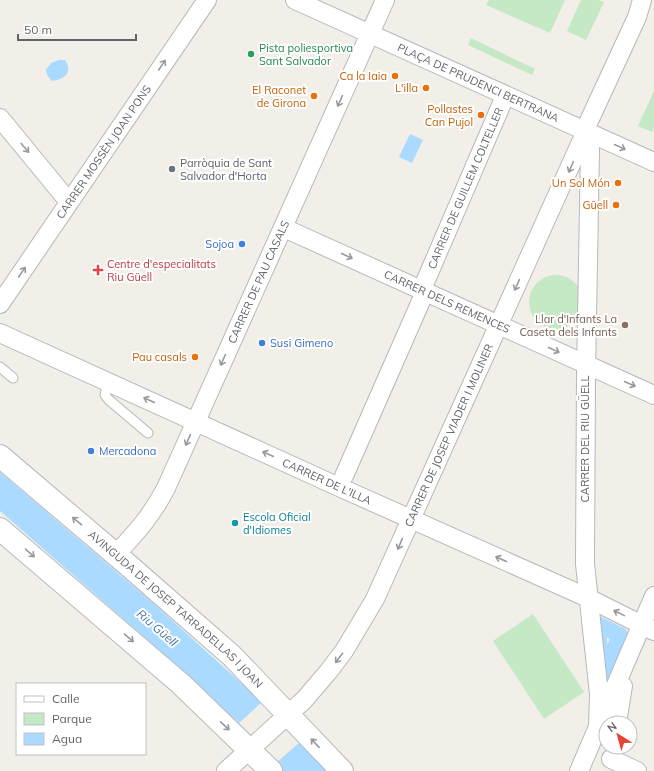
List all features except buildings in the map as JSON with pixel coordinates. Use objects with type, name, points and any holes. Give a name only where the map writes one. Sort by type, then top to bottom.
[{"type":"street","name":"CARRER MOSSÈN JOAN PONS","points":[[0,304],[206,0]]},
{"type":"street","name":"PLAÇA DE PRUDENCI BERTRANA","points":[[295,0],[314,4],[370,34],[505,96],[588,126],[654,162]]},
{"type":"street","name":"CARRER DE PAU CASALS","points":[[116,554],[143,525],[156,508],[166,488],[284,228],[385,0]]},
{"type":"street","points":[[588,126],[642,4]]},
{"type":"street","name":"CARRER DE GUILLEM COLTELLER","points":[[426,280],[505,96]]},
{"type":"street","points":[[0,118],[69,202]]},
{"type":"street","name":"CARRER DE JOSEP VIADER I MOLINER","points":[[226,771],[304,700],[344,651],[360,626],[375,599],[588,126]]},
{"type":"street","name":"CARRER DEL RIU GÜELL","points":[[590,149],[586,365],[585,564],[599,694],[598,715]]},
{"type":"street","name":"CARRER DELS REMENCES","points":[[284,228],[586,365],[654,394]]},
{"type":"street","points":[[344,476],[421,301]]},
{"type":"street","name":"CARRER DE L'ILLA","points":[[0,332],[196,422],[588,598],[647,628]]},
{"type":"street","name":"AVINGUDA DE JOSEP TARRADELLAS I JOAN","points":[[0,456],[116,554],[232,656],[285,717],[342,771]]},
{"type":"street","points":[[0,529],[146,653],[253,747],[271,771]]},
{"type":"street","points":[[603,715],[628,656],[647,628],[654,596]]},
{"type":"street","points":[[618,715],[628,656]]},
{"type":"street","points":[[579,771],[598,728]]},
{"type":"street","points":[[612,759],[637,771]]},
{"type":"lane","points":[[0,367],[13,378]]},
{"type":"lane","points":[[108,382],[105,395],[108,400],[148,433]]},
{"type":"green space","points":[[489,0],[565,0],[550,33],[486,5]]},
{"type":"green space","points":[[581,0],[598,0],[604,2],[586,40],[567,31]]},
{"type":"green space","points":[[471,38],[535,69],[532,75],[468,45]]},
{"type":"green space","points":[[654,91],[654,128],[652,132],[638,126]]},
{"type":"green space","points":[[551,275],[561,275],[571,279],[579,287],[583,297],[583,307],[579,317],[571,325],[561,329],[551,329],[541,325],[533,317],[529,307],[529,297],[533,287],[541,279]]},
{"type":"green space","points":[[533,614],[584,692],[544,719],[493,641]]},
{"type":"water","points":[[59,60],[65,60],[68,72],[61,79],[52,81],[47,75],[46,70],[51,63]]},
{"type":"water","points":[[410,134],[423,140],[412,163],[399,157]]},
{"type":"water","name":"Riu Güell","points":[[0,472],[154,604],[250,691],[327,771],[283,771],[239,723],[174,663],[0,511]]},
{"type":"pier","points":[[262,702],[299,743],[276,763],[239,723]]},
{"type":"waterway","points":[[597,624],[620,635],[603,676],[597,624]]},
{"type":"place","name":"Pista poliesportiva Sant Salvador","points":[[251,54]]},
{"type":"place","name":"Ca la Iaia","points":[[395,76]]},
{"type":"place","name":"L'illa","points":[[426,88]]},
{"type":"place","name":"El Raconet de Girona","points":[[314,96]]},
{"type":"place","name":"Pollastes Can Pujol","points":[[481,115]]},
{"type":"place","name":"Parròquia de Sant Salvador d'Horta","points":[[172,169]]},
{"type":"place","name":"Un Sol Món","points":[[618,183]]},
{"type":"place","name":"Güell","points":[[616,205]]},
{"type":"place","name":"Sojoa","points":[[242,244]]},
{"type":"place","name":"Centre d'especialitats Riu Güell","points":[[98,270]]},
{"type":"place","name":"Llar d'Infants La Caseta dels Infants","points":[[625,325]]},
{"type":"place","name":"Susi Gimeno","points":[[262,343]]},
{"type":"place","name":"Pau casals","points":[[195,357]]},
{"type":"place","name":"Mercadona","points":[[91,451]]},
{"type":"place","name":"Escola Oficial d'Idiomes","points":[[235,523]]}]
